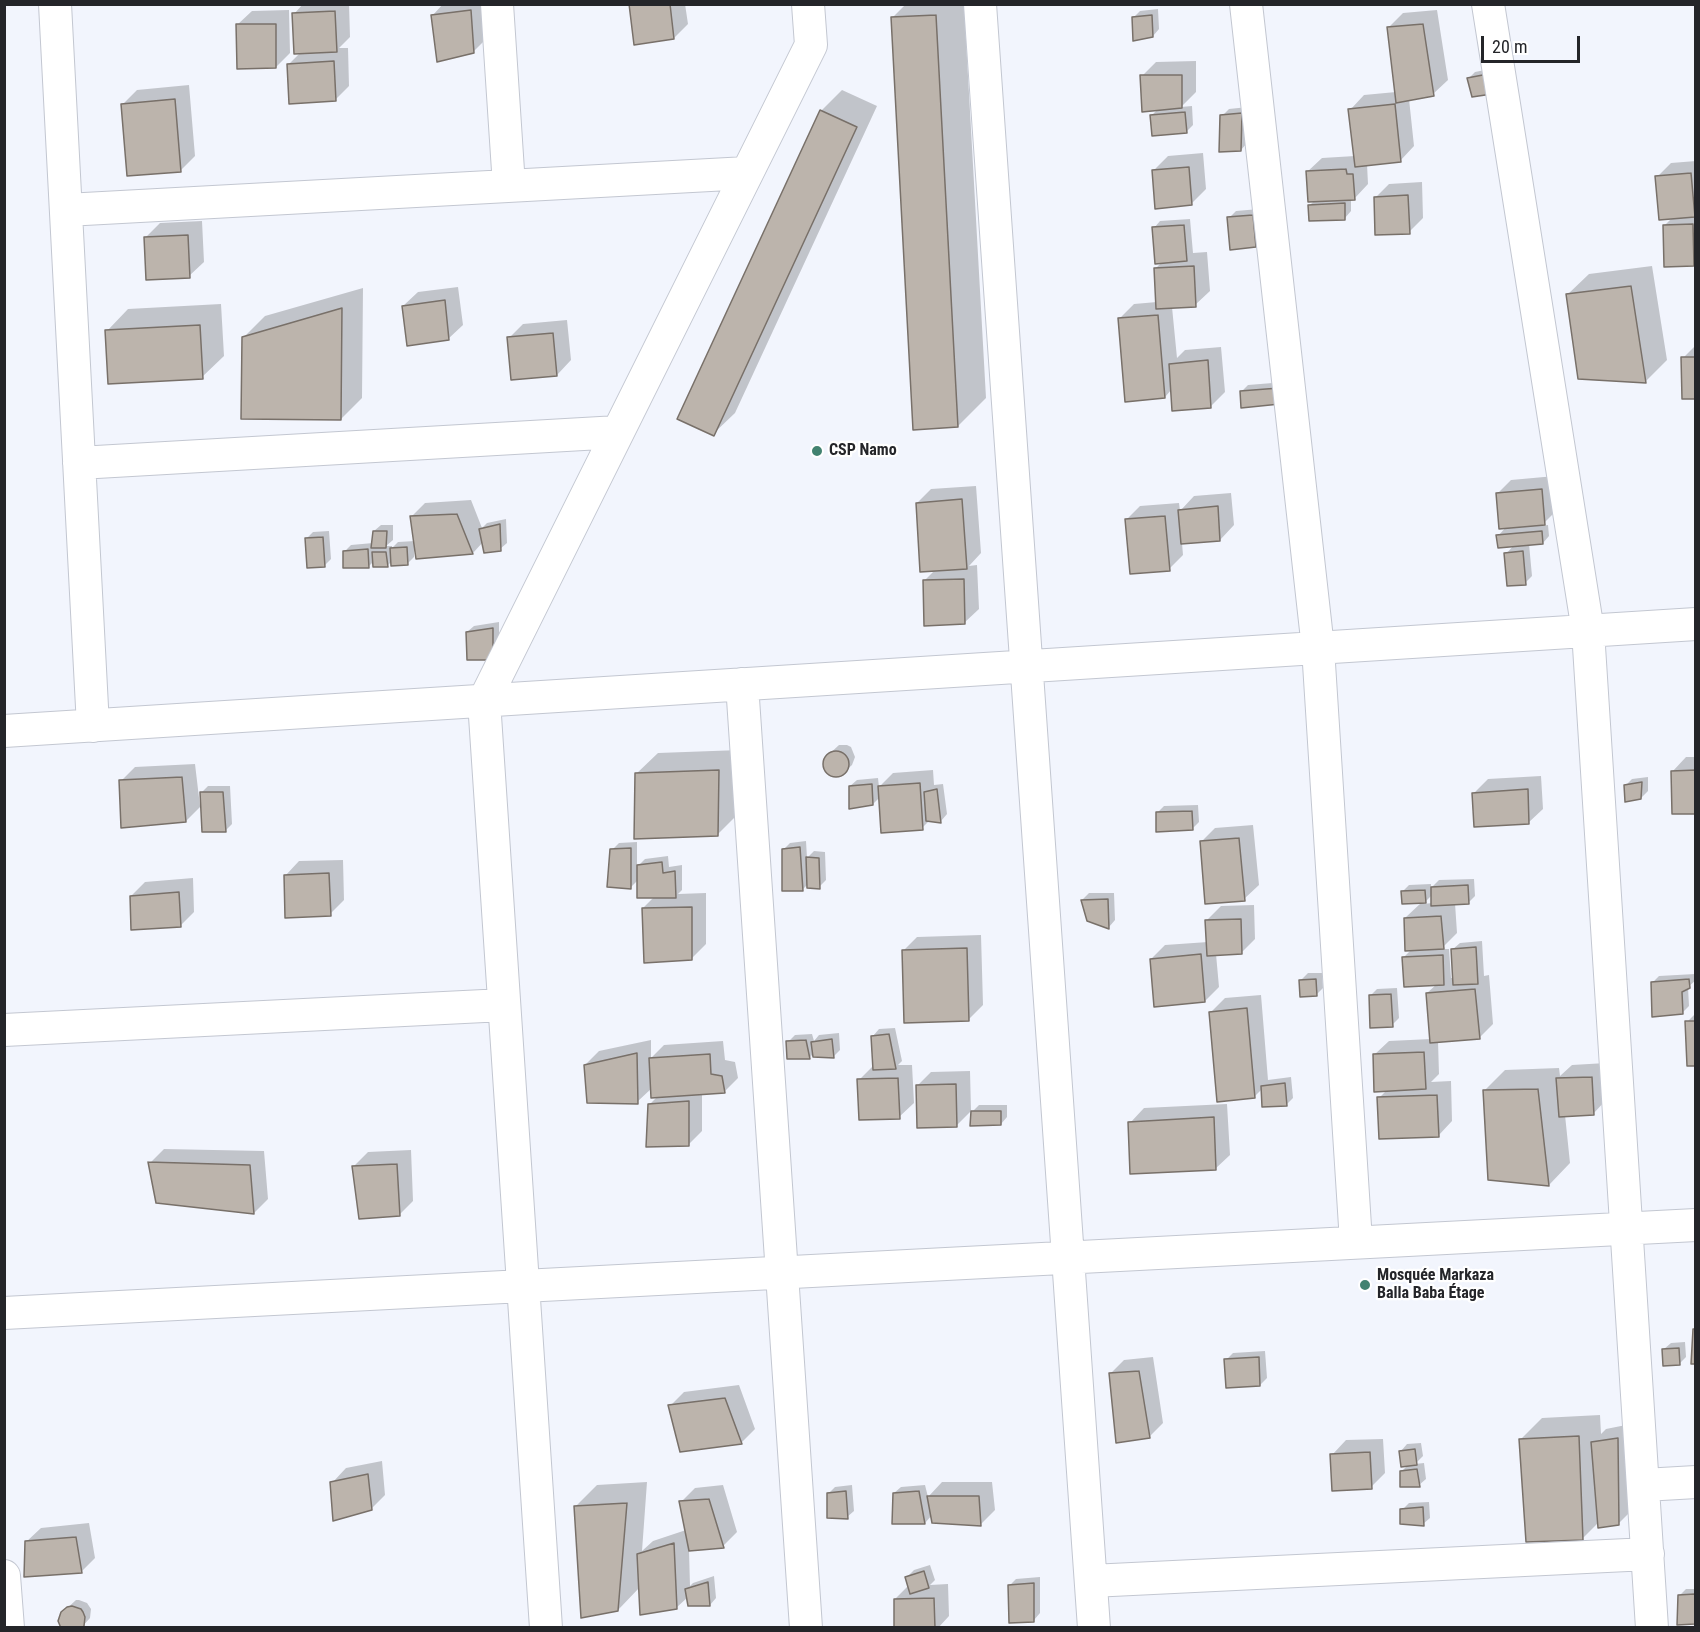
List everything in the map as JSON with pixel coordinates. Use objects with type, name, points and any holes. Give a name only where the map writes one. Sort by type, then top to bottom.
[{"type":"street","points":[[55,4],[93,726]]},
{"type":"street","points":[[497,4],[509,186]]},
{"type":"street","points":[[546,1628],[484,701],[811,45],[808,4]]},
{"type":"street","points":[[980,4],[1094,1628]]},
{"type":"street","points":[[1246,4],[1318,648],[1356,1242]]},
{"type":"street","points":[[1488,4],[1588,631],[1653,1628]]},
{"type":"street","points":[[66,210],[747,173]]},
{"type":"street","points":[[79,463],[618,432]]},
{"type":"street","points":[[4,731],[1695,624]]},
{"type":"street","points":[[742,684],[806,1628]]},
{"type":"street","points":[[4,1030],[504,1005]]},
{"type":"street","points":[[4,1313],[1695,1226]]},
{"type":"street","points":[[1644,1485],[1695,1482]]},
{"type":"street","points":[[1091,1581],[1648,1554]]},
{"type":"street","points":[[4,1576],[8,1628]]},
{"type":"building","points":[[629,4],[670,4],[674,39],[634,45]]},
{"type":"building","points":[[471,10],[474,53],[437,62],[431,15]]},
{"type":"building","points":[[335,11],[337,52],[294,54],[292,13]]},
{"type":"building","points":[[936,15],[958,427],[913,430],[891,17]]},
{"type":"building","points":[[1152,15],[1153,37],[1133,41],[1132,17]]},
{"type":"building","points":[[236,24],[276,24],[276,68],[237,69]]},
{"type":"building","points":[[1423,24],[1434,96],[1396,103],[1387,27]]},
{"type":"building","points":[[334,61],[336,101],[289,104],[287,64]]},
{"type":"building","points":[[1488,74],[1492,94],[1472,97],[1467,78]]},
{"type":"building","points":[[1140,75],[1182,75],[1182,108],[1142,112]]},
{"type":"building","points":[[175,99],[181,172],[127,176],[121,104]]},
{"type":"building","points":[[1395,104],[1401,162],[1355,167],[1348,109]]},
{"type":"building","points":[[820,110],[857,127],[714,436],[677,419]]},
{"type":"building","points":[[1185,112],[1187,133],[1152,136],[1150,115]]},
{"type":"building","points":[[1242,113],[1241,151],[1219,152],[1220,115]]},
{"type":"building","points":[[1189,167],[1192,205],[1155,209],[1152,170]]},
{"type":"building","points":[[1346,169],[1347,174],[1353,174],[1355,200],[1308,202],[1306,171]]},
{"type":"building","points":[[1691,173],[1695,217],[1659,220],[1655,176]]},
{"type":"building","points":[[1408,195],[1410,234],[1375,235],[1374,197]]},
{"type":"building","points":[[1345,203],[1345,220],[1309,221],[1308,205]]},
{"type":"building","points":[[1253,215],[1256,247],[1230,250],[1227,217]]},
{"type":"building","points":[[1693,224],[1694,266],[1664,267],[1663,225]]},
{"type":"building","points":[[1184,225],[1187,261],[1155,264],[1152,227]]},
{"type":"building","points":[[188,235],[190,278],[146,280],[144,237]]},
{"type":"building","points":[[1194,266],[1196,307],[1156,309],[1154,268]]},
{"type":"building","points":[[1631,286],[1646,383],[1578,379],[1566,294]]},
{"type":"building","points":[[445,300],[449,340],[407,346],[402,306]]},
{"type":"building","points":[[342,308],[341,420],[241,419],[242,337]]},
{"type":"building","points":[[1158,315],[1165,398],[1125,402],[1118,318]]},
{"type":"building","points":[[200,325],[203,379],[108,384],[105,330]]},
{"type":"building","points":[[553,333],[557,376],[511,380],[507,337]]},
{"type":"building","points":[[1681,357],[1696,357],[1696,399],[1682,399]]},
{"type":"building","points":[[1208,360],[1211,408],[1172,411],[1169,364]]},
{"type":"building","points":[[1279,388],[1280,404],[1241,408],[1240,391]]},
{"type":"building","points":[[1542,489],[1545,525],[1499,529],[1496,493]]},
{"type":"building","points":[[962,499],[967,569],[920,572],[916,503]]},
{"type":"building","points":[[1218,506],[1220,541],[1181,544],[1178,510]]},
{"type":"building","points":[[457,514],[473,554],[416,559],[410,516]]},
{"type":"building","points":[[1165,516],[1170,571],[1130,574],[1125,519]]},
{"type":"building","points":[[500,524],[501,551],[484,553],[479,529]]},
{"type":"building","points":[[373,531],[387,531],[386,548],[371,548]]},
{"type":"building","points":[[1542,531],[1543,544],[1498,548],[1496,535]]},
{"type":"building","points":[[323,537],[325,567],[307,568],[305,538]]},
{"type":"building","points":[[407,547],[408,565],[391,566],[390,548]]},
{"type":"building","points":[[368,549],[369,568],[343,568],[343,551]]},
{"type":"building","points":[[1523,551],[1526,585],[1507,586],[1504,553]]},
{"type":"building","points":[[372,552],[386,552],[388,567],[373,567]]},
{"type":"building","points":[[964,579],[965,624],[924,626],[923,580]]},
{"type":"building","points":[[493,628],[493,660],[467,660],[466,632]]},
{"type":"building","points":[[836,751],[845,755],[849,764],[845,773],[836,777],[827,773],[823,764],[827,755]]},
{"type":"building","points":[[719,770],[718,836],[634,839],[635,773]]},
{"type":"building","points":[[1696,770],[1696,814],[1672,814],[1671,771]]},
{"type":"building","points":[[182,777],[186,822],[121,828],[119,780]]},
{"type":"building","points":[[1642,782],[1641,799],[1625,802],[1624,785]]},
{"type":"building","points":[[920,783],[923,830],[881,833],[878,786]]},
{"type":"building","points":[[872,784],[873,805],[849,809],[849,786]]},
{"type":"building","points":[[937,789],[941,823],[926,821],[924,792]]},
{"type":"building","points":[[1528,789],[1529,824],[1474,827],[1472,793]]},
{"type":"building","points":[[200,792],[223,792],[226,832],[202,832]]},
{"type":"building","points":[[1192,811],[1193,830],[1156,832],[1156,812]]},
{"type":"building","points":[[1239,838],[1245,901],[1205,904],[1200,841]]},
{"type":"building","points":[[800,847],[803,891],[782,891],[782,849]]},
{"type":"building","points":[[631,848],[631,889],[607,887],[610,849]]},
{"type":"building","points":[[806,857],[819,858],[820,889],[807,888]]},
{"type":"building","points":[[662,862],[663,873],[675,871],[676,898],[637,898],[637,865]]},
{"type":"building","points":[[329,873],[331,916],[285,918],[284,875]]},
{"type":"building","points":[[1468,885],[1469,904],[1431,906],[1431,887]]},
{"type":"building","points":[[1425,890],[1426,903],[1402,904],[1401,891]]},
{"type":"building","points":[[179,892],[181,927],[131,930],[130,896]]},
{"type":"building","points":[[1108,899],[1109,929],[1087,921],[1081,900]]},
{"type":"building","points":[[692,907],[692,960],[644,963],[642,908]]},
{"type":"building","points":[[1441,916],[1444,949],[1405,951],[1404,918]]},
{"type":"building","points":[[1241,919],[1242,954],[1207,956],[1205,920]]},
{"type":"building","points":[[1476,947],[1478,984],[1453,985],[1451,949]]},
{"type":"building","points":[[967,948],[969,1021],[904,1023],[902,950]]},
{"type":"building","points":[[1201,954],[1205,1002],[1154,1007],[1150,959]]},
{"type":"building","points":[[1443,955],[1444,985],[1404,987],[1402,957]]},
{"type":"building","points":[[1316,979],[1317,996],[1300,997],[1299,980]]},
{"type":"building","points":[[1689,979],[1690,988],[1682,992],[1683,1014],[1652,1017],[1651,982]]},
{"type":"building","points":[[1475,989],[1480,1039],[1430,1043],[1426,993]]},
{"type":"building","points":[[1391,994],[1393,1027],[1370,1028],[1369,995]]},
{"type":"building","points":[[1247,1008],[1255,1098],[1217,1102],[1209,1012]]},
{"type":"building","points":[[1685,1021],[1696,1021],[1696,1066],[1687,1066]]},
{"type":"building","points":[[889,1034],[896,1069],[873,1070],[871,1036]]},
{"type":"building","points":[[832,1039],[834,1058],[813,1057],[811,1042]]},
{"type":"building","points":[[806,1040],[810,1059],[787,1059],[786,1041]]},
{"type":"building","points":[[1424,1052],[1426,1089],[1374,1092],[1373,1054]]},
{"type":"building","points":[[637,1053],[638,1104],[587,1103],[584,1065]]},
{"type":"building","points":[[710,1054],[711,1074],[722,1076],[725,1093],[651,1098],[649,1058]]},
{"type":"building","points":[[1592,1077],[1594,1115],[1559,1117],[1556,1078]]},
{"type":"building","points":[[898,1078],[900,1119],[859,1120],[857,1079]]},
{"type":"building","points":[[1285,1083],[1287,1106],[1262,1107],[1261,1086]]},
{"type":"building","points":[[956,1084],[957,1127],[917,1128],[916,1085]]},
{"type":"building","points":[[1538,1089],[1549,1186],[1488,1180],[1483,1090]]},
{"type":"building","points":[[1437,1095],[1439,1137],[1379,1139],[1377,1097]]},
{"type":"building","points":[[689,1101],[689,1146],[646,1147],[648,1104]]},
{"type":"building","points":[[971,1111],[1001,1111],[1001,1125],[970,1126]]},
{"type":"building","points":[[1214,1117],[1216,1170],[1130,1174],[1128,1122]]},
{"type":"building","points":[[148,1162],[250,1165],[254,1214],[156,1203]]},
{"type":"building","points":[[397,1164],[400,1216],[359,1219],[352,1166]]},
{"type":"building","points":[[1693,1329],[1696,1329],[1696,1364],[1691,1364]]},
{"type":"building","points":[[1679,1348],[1680,1365],[1663,1366],[1662,1349]]},
{"type":"building","points":[[1259,1357],[1260,1386],[1226,1388],[1224,1359]]},
{"type":"building","points":[[1139,1371],[1150,1438],[1116,1443],[1109,1373]]},
{"type":"building","points":[[725,1398],[742,1444],[680,1452],[668,1405]]},
{"type":"building","points":[[1579,1436],[1583,1540],[1526,1542],[1519,1439]]},
{"type":"building","points":[[1618,1438],[1619,1525],[1598,1528],[1591,1442]]},
{"type":"building","points":[[1415,1449],[1417,1465],[1401,1467],[1399,1451]]},
{"type":"building","points":[[1370,1452],[1372,1489],[1332,1491],[1330,1454]]},
{"type":"building","points":[[1417,1469],[1420,1487],[1400,1487],[1400,1471]]},
{"type":"building","points":[[368,1474],[372,1510],[333,1521],[330,1482]]},
{"type":"building","points":[[846,1491],[848,1519],[827,1518],[827,1493]]},
{"type":"building","points":[[919,1491],[925,1524],[892,1524],[893,1493]]},
{"type":"building","points":[[927,1496],[979,1496],[981,1526],[932,1523]]},
{"type":"building","points":[[709,1499],[724,1548],[689,1551],[679,1501]]},
{"type":"building","points":[[627,1503],[618,1611],[581,1618],[574,1506]]},
{"type":"building","points":[[1423,1507],[1424,1526],[1400,1524],[1400,1509]]},
{"type":"building","points":[[76,1537],[82,1573],[24,1577],[25,1541]]},
{"type":"building","points":[[674,1543],[677,1609],[640,1615],[637,1554]]},
{"type":"building","points":[[924,1571],[929,1588],[910,1594],[905,1577]]},
{"type":"building","points":[[708,1582],[710,1606],[688,1606],[685,1589]]},
{"type":"building","points":[[1034,1583],[1034,1622],[1009,1623],[1008,1585]]},
{"type":"building","points":[[1695,1594],[1695,1624],[1677,1625],[1678,1595]]},
{"type":"building","points":[[934,1598],[935,1628],[894,1628],[894,1599]]},
{"type":"building","points":[[72,1606],[83,1612],[84,1626],[82,1628],[61,1628],[58,1621],[61,1612]]},
{"type":"place","name":"CSP Namo","points":[[817,451]]},
{"type":"place","name":"Mosquée Markaza Balla Baba Étage","points":[[1365,1285]]}]
